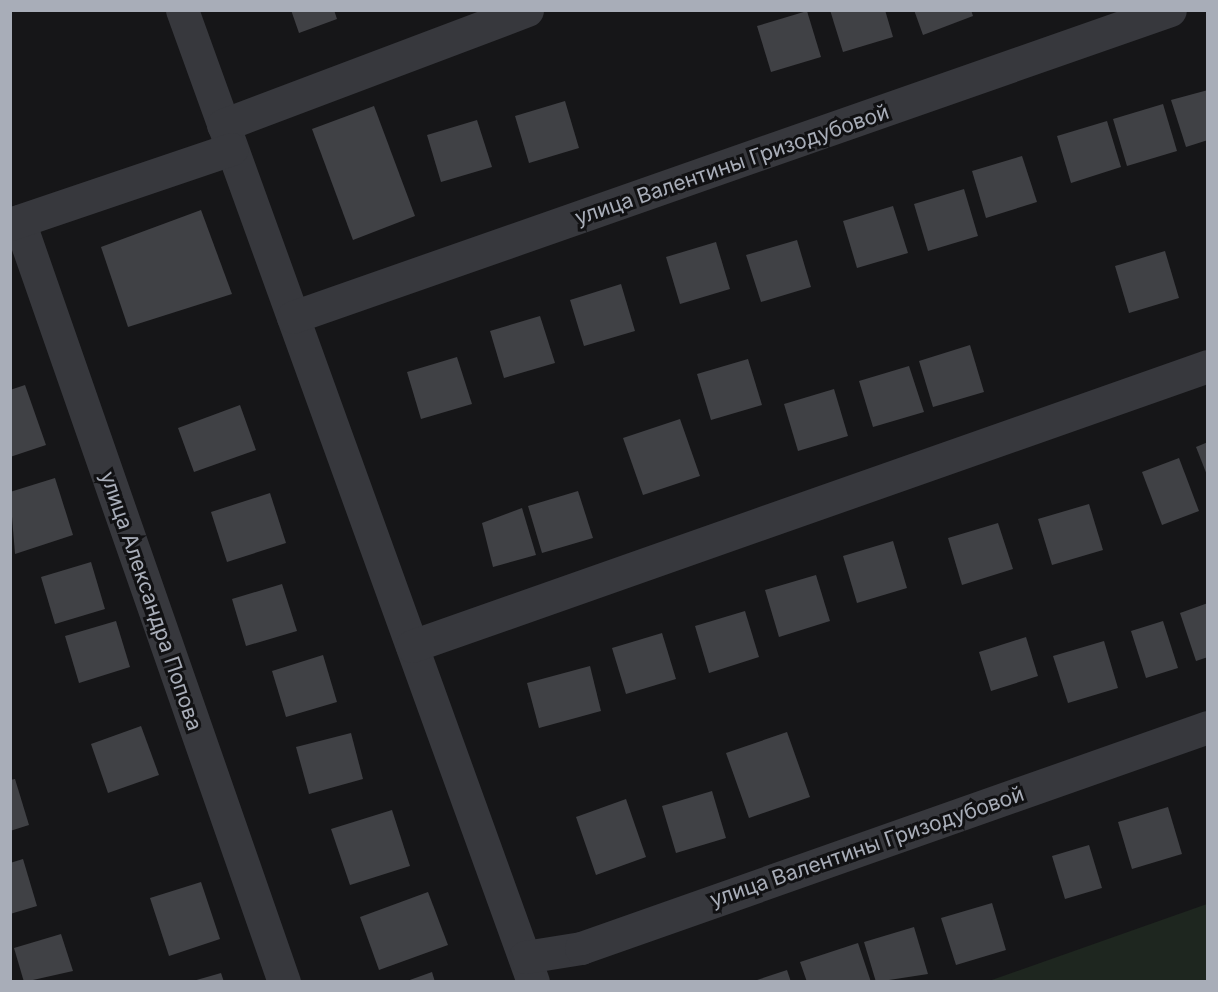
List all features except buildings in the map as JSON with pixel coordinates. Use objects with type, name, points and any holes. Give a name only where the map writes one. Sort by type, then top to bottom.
[{"type":"street","points":[[182,10],[529,969]]},
{"type":"street","points":[[15,223],[228,137],[527,10]]},
{"type":"street","name":"улица Валентины Гризодубовой","points":[[293,317],[1170,10]]},
{"type":"street","name":"улица Александра Попова","points":[[15,223],[284,981]]},
{"type":"street","points":[[412,646],[1208,366]]},
{"type":"street","name":"улица Валентины Гризодубовой","points":[[529,969],[581,948],[1208,728]]},
{"type":"shaded area","points":[[1207,904],[1207,981],[989,981]]}]
